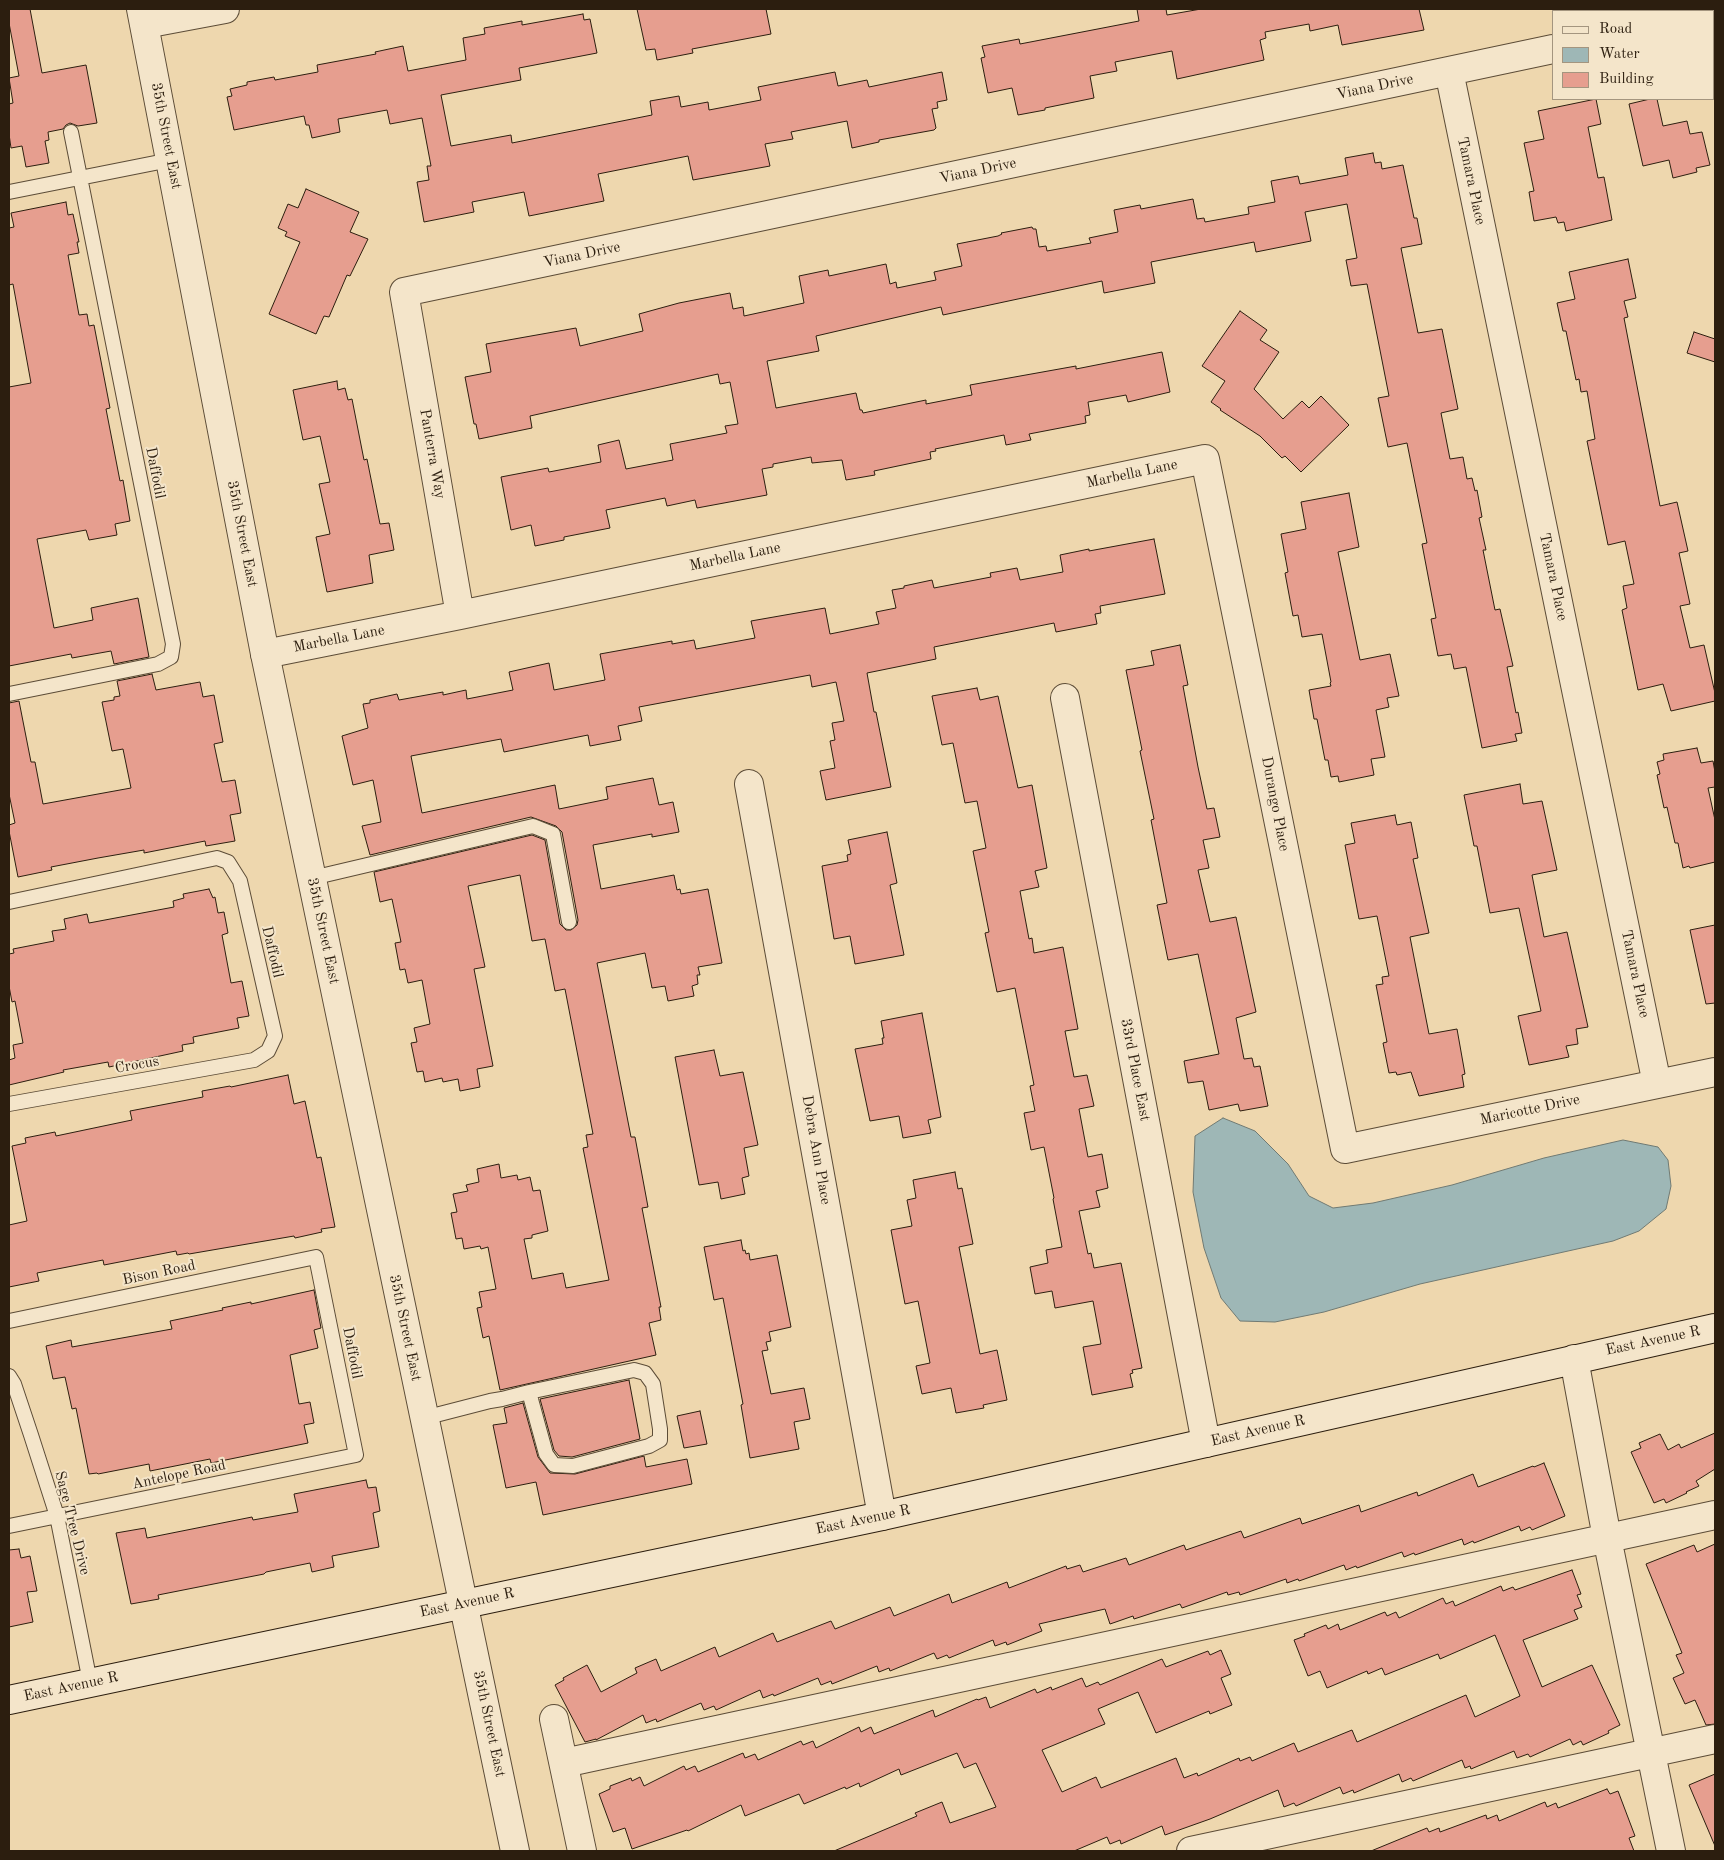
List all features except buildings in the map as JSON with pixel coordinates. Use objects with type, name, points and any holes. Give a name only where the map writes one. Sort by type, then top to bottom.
[{"type":"street","points":[[143,16],[225,9]]},
{"type":"street","name":"35th Street East","points":[[143,16],[265,654],[515,1851]]},
{"type":"street","name":"Viana Drive","points":[[404,292],[1552,49]]},
{"type":"street","name":"Tamara Place","points":[[1448,71],[1657,1084]]},
{"type":"street","name":"Panterra Way","points":[[404,292],[460,615]]},
{"type":"street","name":"Marbella Lane","points":[[265,654],[1205,459]]},
{"type":"street","name":"Durango Place","points":[[1205,459],[1345,1149]]},
{"type":"street","name":"33rd Place East","points":[[1064,698],[1206,1443]]},
{"type":"street","name":"Debra Ann Place","points":[[749,784],[882,1516]]},
{"type":"street","name":"Maricotte Drive","points":[[1345,1149],[1715,1072]]},
{"type":"street","name":"East Avenue R","points":[[9,1700],[882,1516],[1715,1328]]},
{"type":"street","points":[[1574,1359],[1607,1538],[1671,1851]]},
{"type":"street","points":[[564,1763],[1715,1515]]},
{"type":"street","points":[[554,1719],[582,1851]]},
{"type":"street","points":[[1191,1851],[1715,1739]]},
{"type":"lane","name":"Daffodil","points":[[9,694],[158,664],[171,658],[173,644],[71,132]]},
{"type":"lane","points":[[9,192],[170,160]]},
{"type":"lane","points":[[312,878],[533,826],[553,834],[569,922]]},
{"type":"lane","name":"Daffodil","points":[[9,902],[217,858],[228,862],[240,881],[275,1036],[268,1051]]},
{"type":"lane","name":"Crocus","points":[[9,1104],[254,1060],[268,1051]]},
{"type":"lane","name":"Daffodil","points":[[316,1258],[356,1455]]},
{"type":"lane","name":"Bison Road","points":[[9,1321],[316,1258]]},
{"type":"lane","points":[[424,1418],[529,1392],[634,1370],[646,1373],[653,1384],[660,1440],[649,1446],[573,1466],[554,1465],[546,1454],[529,1392]]},
{"type":"lane","name":"Sage Tree Drive","points":[[9,1376],[14,1384],[57,1516],[90,1682]]},
{"type":"lane","name":"Antelope Road","points":[[9,1526],[356,1455]]},
{"type":"water","points":[[1223,1118],[1255,1131],[1288,1164],[1309,1196],[1333,1208],[1373,1203],[1452,1185],[1544,1158],[1623,1140],[1658,1147],[1668,1160],[1671,1186],[1666,1209],[1639,1231],[1613,1241],[1420,1284],[1324,1312],[1275,1322],[1240,1321],[1221,1298],[1204,1248],[1193,1192],[1195,1136]]}]
